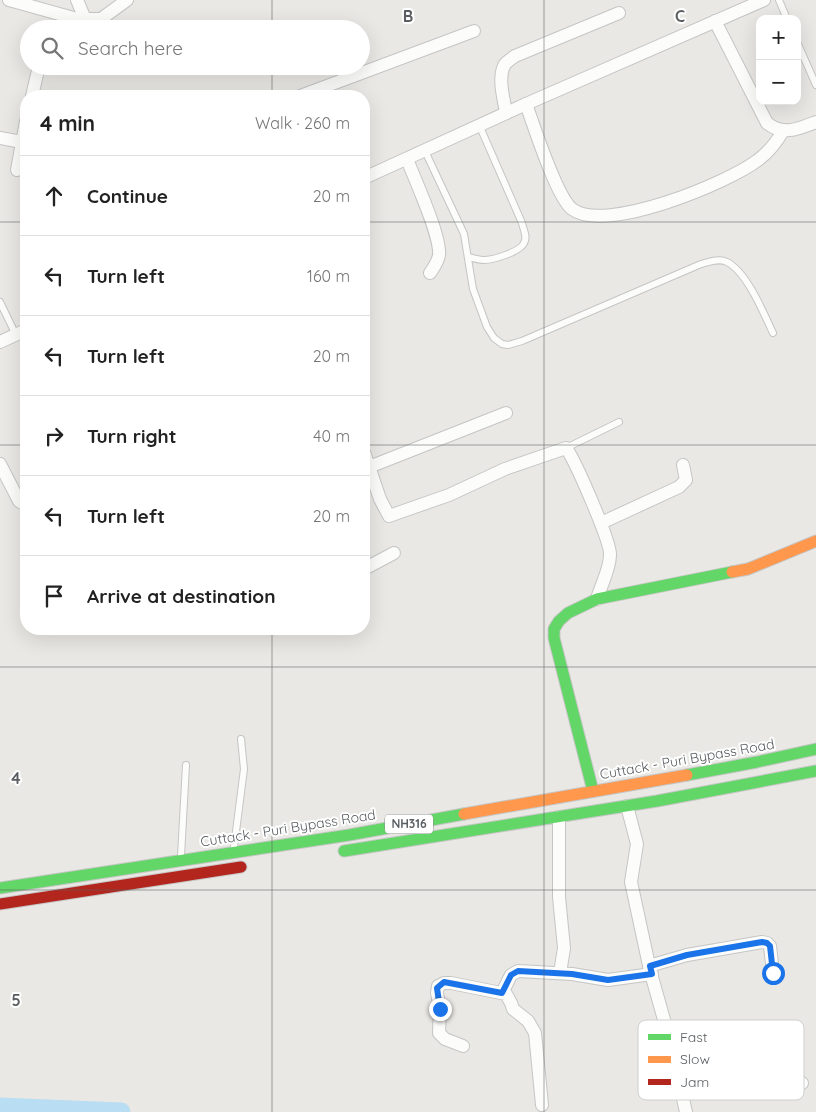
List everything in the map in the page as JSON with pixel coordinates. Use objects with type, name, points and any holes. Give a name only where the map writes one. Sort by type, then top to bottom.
[{"type":"main road","points":[[593,791],[554,638],[554,629],[559,621],[568,613],[596,599],[748,569],[816,541]]},
{"type":"main road","name":"Cuttack - Puri Bypass Road","points":[[0,888],[349,835],[757,762],[816,749]]},
{"type":"main road","name":"NH316","points":[[334,853],[758,784],[816,771]]},
{"type":"main road","points":[[0,904],[257,865]]},
{"type":"street","points":[[12,0],[77,19],[101,19],[127,0]]},
{"type":"street","points":[[77,0],[85,19]]},
{"type":"street","points":[[370,175],[480,127],[526,104],[764,0]]},
{"type":"street","points":[[506,114],[502,85],[503,70],[506,63],[515,56],[619,13]]},
{"type":"street","points":[[715,21],[767,122],[774,128],[783,131],[793,130],[816,122]]},
{"type":"street","points":[[370,71],[474,31]]},
{"type":"street","points":[[33,90],[36,75]]},
{"type":"street","points":[[322,90],[361,75]]},
{"type":"street","points":[[526,104],[565,202],[573,210],[586,214],[612,215],[657,206],[709,187],[757,161],[774,145],[783,131]]},
{"type":"street","points":[[0,138],[20,142]]},
{"type":"street","points":[[17,170],[20,153]]},
{"type":"street","points":[[407,159],[437,240],[439,255],[430,273]]},
{"type":"street","points":[[0,342],[20,332]]},
{"type":"street","points":[[370,466],[506,413]]},
{"type":"street","points":[[370,477],[390,516],[449,495],[505,470],[566,448],[600,523],[611,554],[608,568],[596,599]]},
{"type":"street","points":[[600,523],[679,487],[686,480],[683,465]]},
{"type":"street","points":[[2,471],[20,502]]},
{"type":"street","points":[[370,566],[394,553]]},
{"type":"street","points":[[627,806],[637,844],[631,882],[664,1020]]},
{"type":"street","points":[[559,817],[559,897],[564,948],[560,973]]},
{"type":"street","points":[[502,993],[514,972],[518,971],[560,973],[608,980],[651,970],[687,955],[767,943],[771,951],[773,973]]},
{"type":"street","points":[[463,1046],[445,1039],[439,1033],[440,1009],[437,993],[438,986],[444,982],[502,993],[509,999],[516,1013],[528,1021],[535,1033],[542,1105]]},
{"type":"lane","points":[[779,0],[785,15]]},
{"type":"lane","points":[[801,51],[816,85]]},
{"type":"lane","points":[[468,257],[491,260],[519,248],[524,243],[526,237],[522,223],[480,127]]},
{"type":"lane","points":[[425,151],[464,234],[473,289],[486,327],[494,338],[502,344],[508,345],[522,341],[701,264],[715,260],[726,261],[736,270],[753,292],[774,333]]},
{"type":"lane","points":[[0,302],[20,331]]},
{"type":"lane","points":[[566,448],[619,422]]},
{"type":"lane","points":[[234,853],[244,769],[241,739]]},
{"type":"lane","points":[[181,860],[186,765]]},
{"type":"waterway","points":[[0,1107],[121,1112]]},
{"type":"traffic: fast","points":[[593,791],[554,638],[554,629],[559,621],[568,613],[597,599],[732,572]]},
{"type":"traffic: fast","points":[[687,775],[816,749]]},
{"type":"traffic: fast","points":[[344,851],[657,801],[816,771]]},
{"type":"traffic: fast","points":[[0,888],[349,835],[464,814]]},
{"type":"traffic: slow","points":[[732,572],[748,569],[816,541]]},
{"type":"traffic: slow","points":[[464,814],[687,775]]},
{"type":"traffic: jam","points":[[0,904],[241,867]]},
{"type":"route","points":[[440,1009],[437,988],[444,982],[502,993],[511,975],[518,971],[572,974],[608,980],[652,974],[650,966],[687,955],[762,942],[770,946],[773,973]]}]
